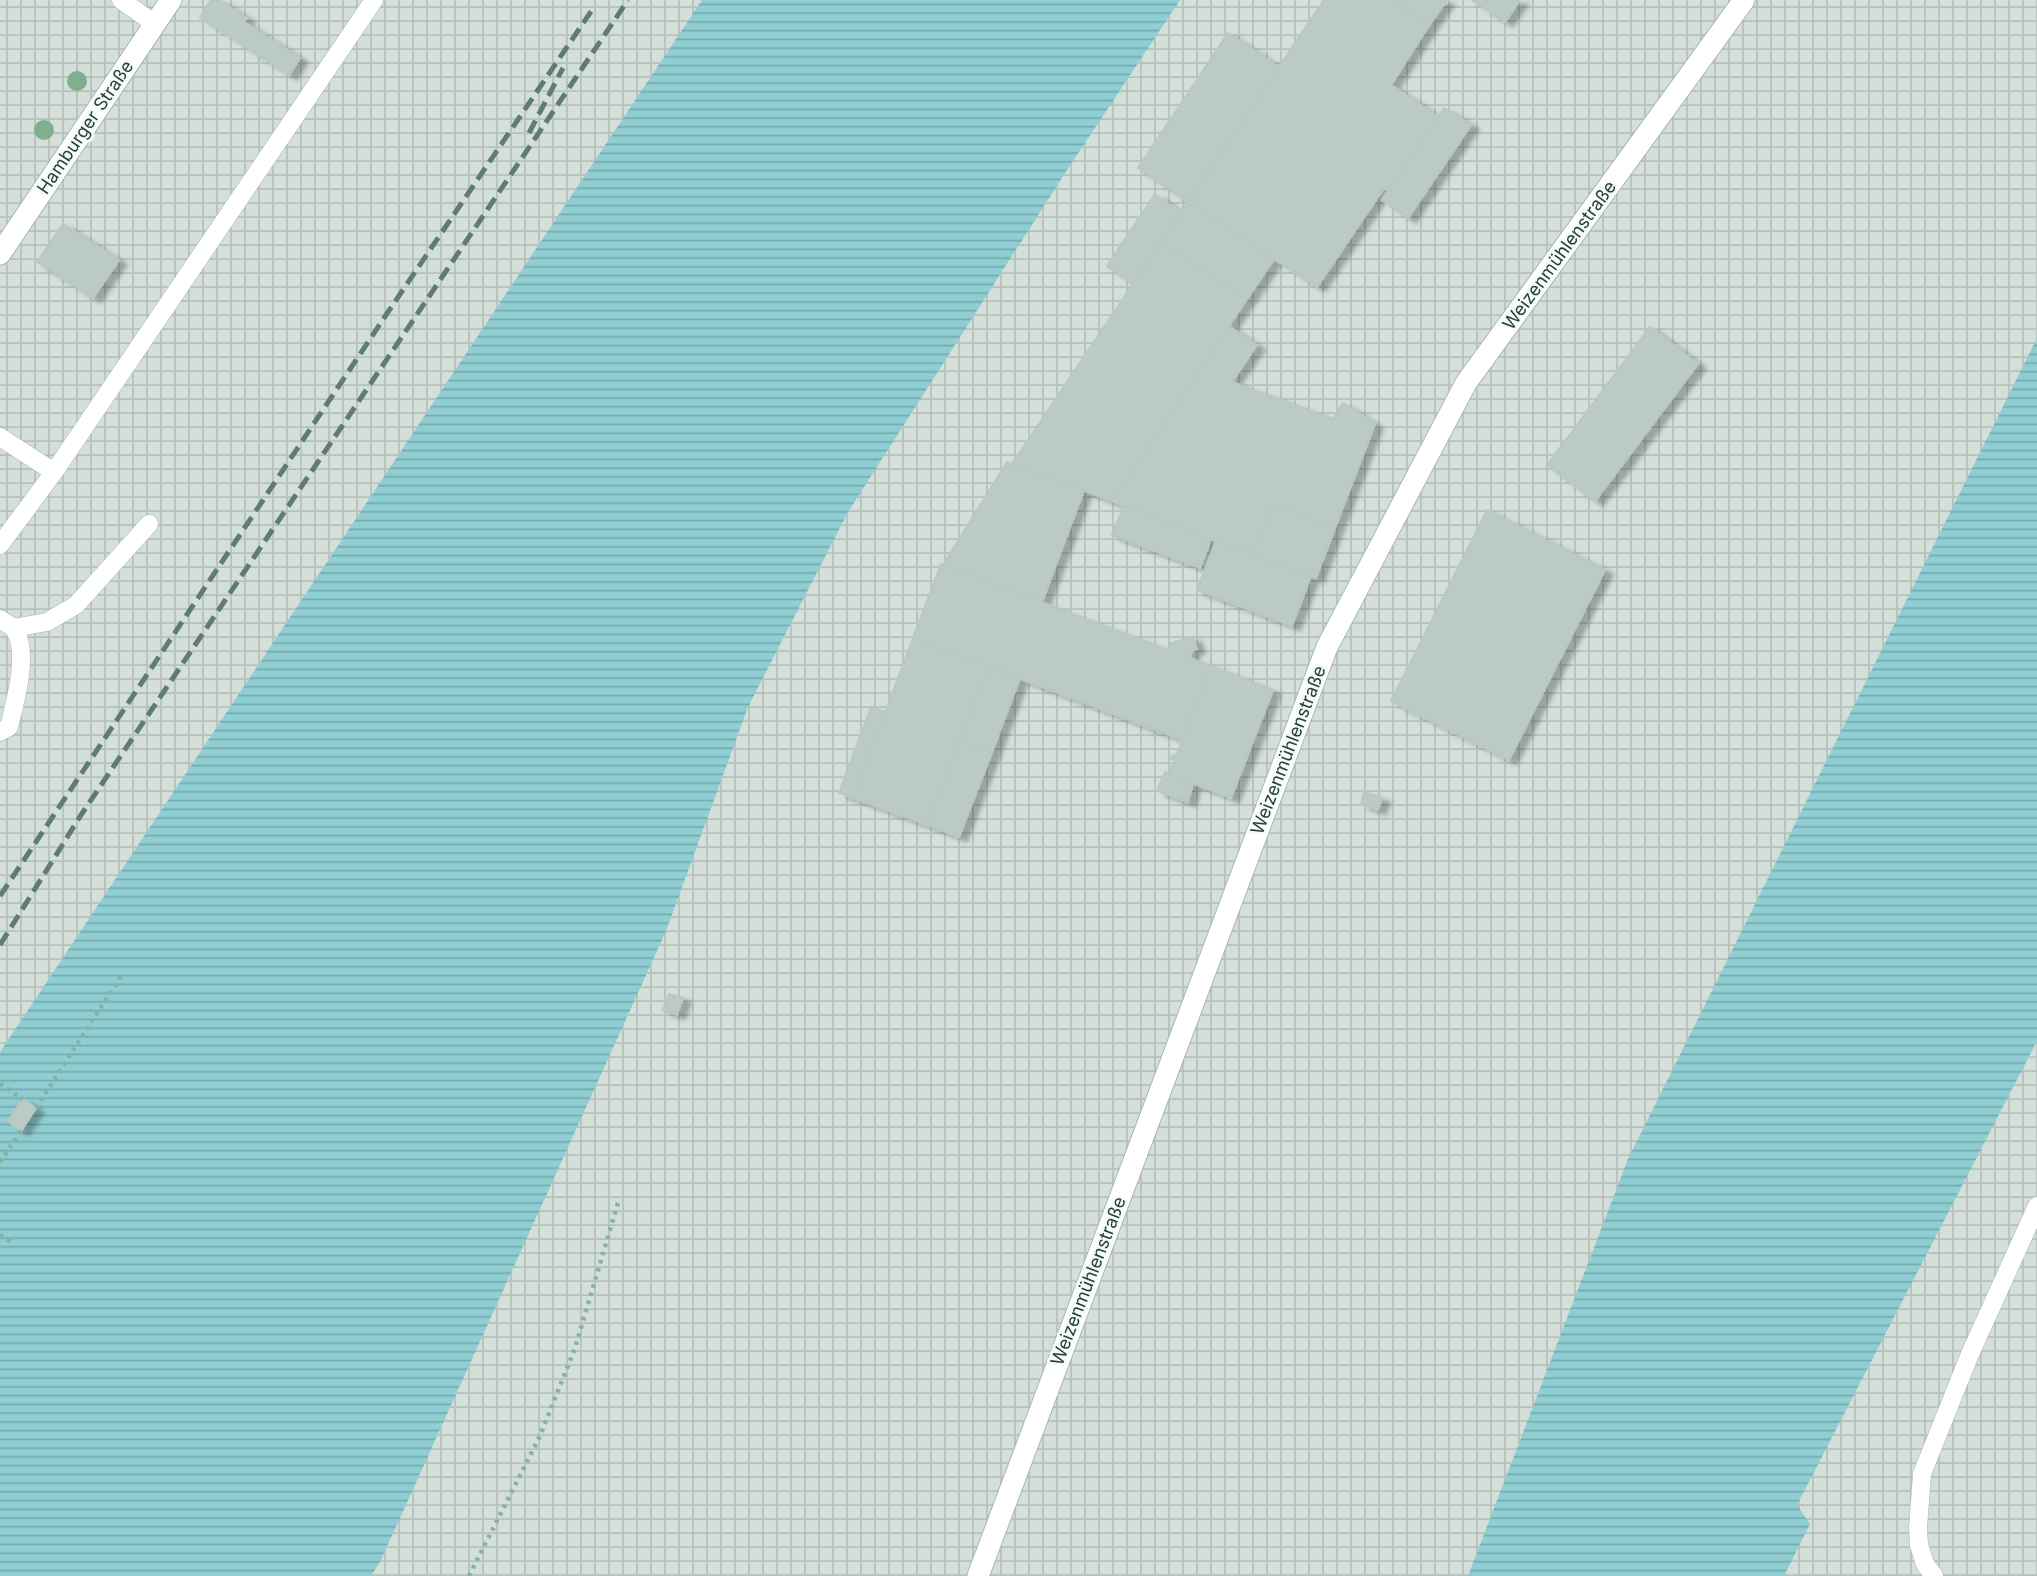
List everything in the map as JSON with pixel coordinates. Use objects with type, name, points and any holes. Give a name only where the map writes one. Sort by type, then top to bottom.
[{"type":"street","name":"Hamburger Straße","points":[[0,254],[171,0]]},
{"type":"street","name":"Weizenmühlenstraße","points":[[978,1576],[1327,647],[1466,383],[1744,0]]},
{"type":"lane","points":[[121,0],[155,24]]},
{"type":"lane","points":[[0,545],[54,472],[374,0]]},
{"type":"lane","points":[[0,437],[54,472]]},
{"type":"lane","points":[[0,732],[9,727],[18,691],[20,650],[7,624],[47,622],[76,605],[149,524]]},
{"type":"lane","points":[[1934,1576],[1925,1564],[1919,1545],[1922,1474],[1970,1354],[2037,1206]]},
{"type":"path","points":[[36,1108],[121,976]]},
{"type":"path","points":[[0,1084],[23,1099]]},
{"type":"path","points":[[0,1162],[21,1130]]},
{"type":"path","points":[[469,1576],[540,1436],[575,1348],[618,1202]]},
{"type":"path","points":[[0,1235],[11,1242]]},
{"type":"shaded area","points":[[0,0],[2037,0],[2037,1576],[0,1576]]},
{"type":"water","points":[[702,0],[1180,0],[1067,170],[848,512],[748,707],[666,931],[380,1562],[371,1576],[0,1576],[0,1052]]},
{"type":"water","points":[[2037,338],[2037,1041],[1797,1505],[1810,1524],[1784,1576],[1468,1576],[1628,1159]]},
{"type":"building","points":[[211,0],[219,0],[247,18],[244,22],[300,58],[289,75],[200,17]]},
{"type":"building","points":[[1324,0],[1391,0],[1428,27],[1391,85],[1438,117],[1388,191],[1384,188],[1317,287],[1188,202]]},
{"type":"building","points":[[1391,0],[1447,0],[1428,27]]},
{"type":"building","points":[[1472,0],[1520,0],[1505,22]]},
{"type":"building","points":[[1228,33],[1279,67],[1188,202],[1138,168]]},
{"type":"building","points":[[1444,108],[1471,125],[1408,218],[1382,200]]},
{"type":"building","points":[[1155,194],[1181,213],[1133,284],[1107,266]]},
{"type":"building","points":[[1188,202],[1274,259],[1247,299],[1161,242]]},
{"type":"building","points":[[63,224],[119,260],[93,298],[37,262]]},
{"type":"building","points":[[1161,242],[1247,299],[1112,501],[1012,464]]},
{"type":"building","points":[[1229,326],[1257,345],[1232,382],[1333,419],[1343,403],[1375,424],[1335,528],[1272,504],[1253,555],[1112,501]]},
{"type":"building","points":[[1650,327],[1698,364],[1595,501],[1547,465]]},
{"type":"building","points":[[1007,462],[1084,490],[1042,602],[943,565]]},
{"type":"building","points":[[1272,504],[1335,528],[1316,578],[1253,555]]},
{"type":"building","points":[[1124,505],[1211,539],[1200,568],[1112,535]]},
{"type":"building","points":[[1487,510],[1605,570],[1509,760],[1391,701]]},
{"type":"building","points":[[1216,541],[1311,576],[1292,626],[1197,590]]},
{"type":"building","points":[[941,564],[1168,650],[1171,643],[1193,637],[1197,649],[1192,651],[1190,658],[1211,666],[1182,740],[913,638]]},
{"type":"building","points":[[913,638],[988,666],[927,825],[853,798]]},
{"type":"building","points":[[988,666],[1020,678],[992,752],[960,740]]},
{"type":"building","points":[[1211,666],[1273,690],[1231,798],[1169,774],[1175,760],[1171,759],[1173,755],[1176,756]]},
{"type":"building","points":[[871,707],[885,712],[853,798],[839,793]]},
{"type":"building","points":[[960,740],[992,752],[959,837],[927,825]]},
{"type":"building","points":[[1165,772],[1193,783],[1188,802],[1157,791]]},
{"type":"building","points":[[1364,792],[1382,798],[1378,810],[1361,804]]},
{"type":"building","points":[[669,994],[683,998],[677,1015],[663,1010]]},
{"type":"building","points":[[23,1099],[36,1108],[21,1131],[8,1121]]},
{"type":"railway","points":[[0,945],[81,815],[628,0]]},
{"type":"railway","points":[[0,896],[594,7]]},
{"type":"railway","points":[[529,133],[563,68]]}]
